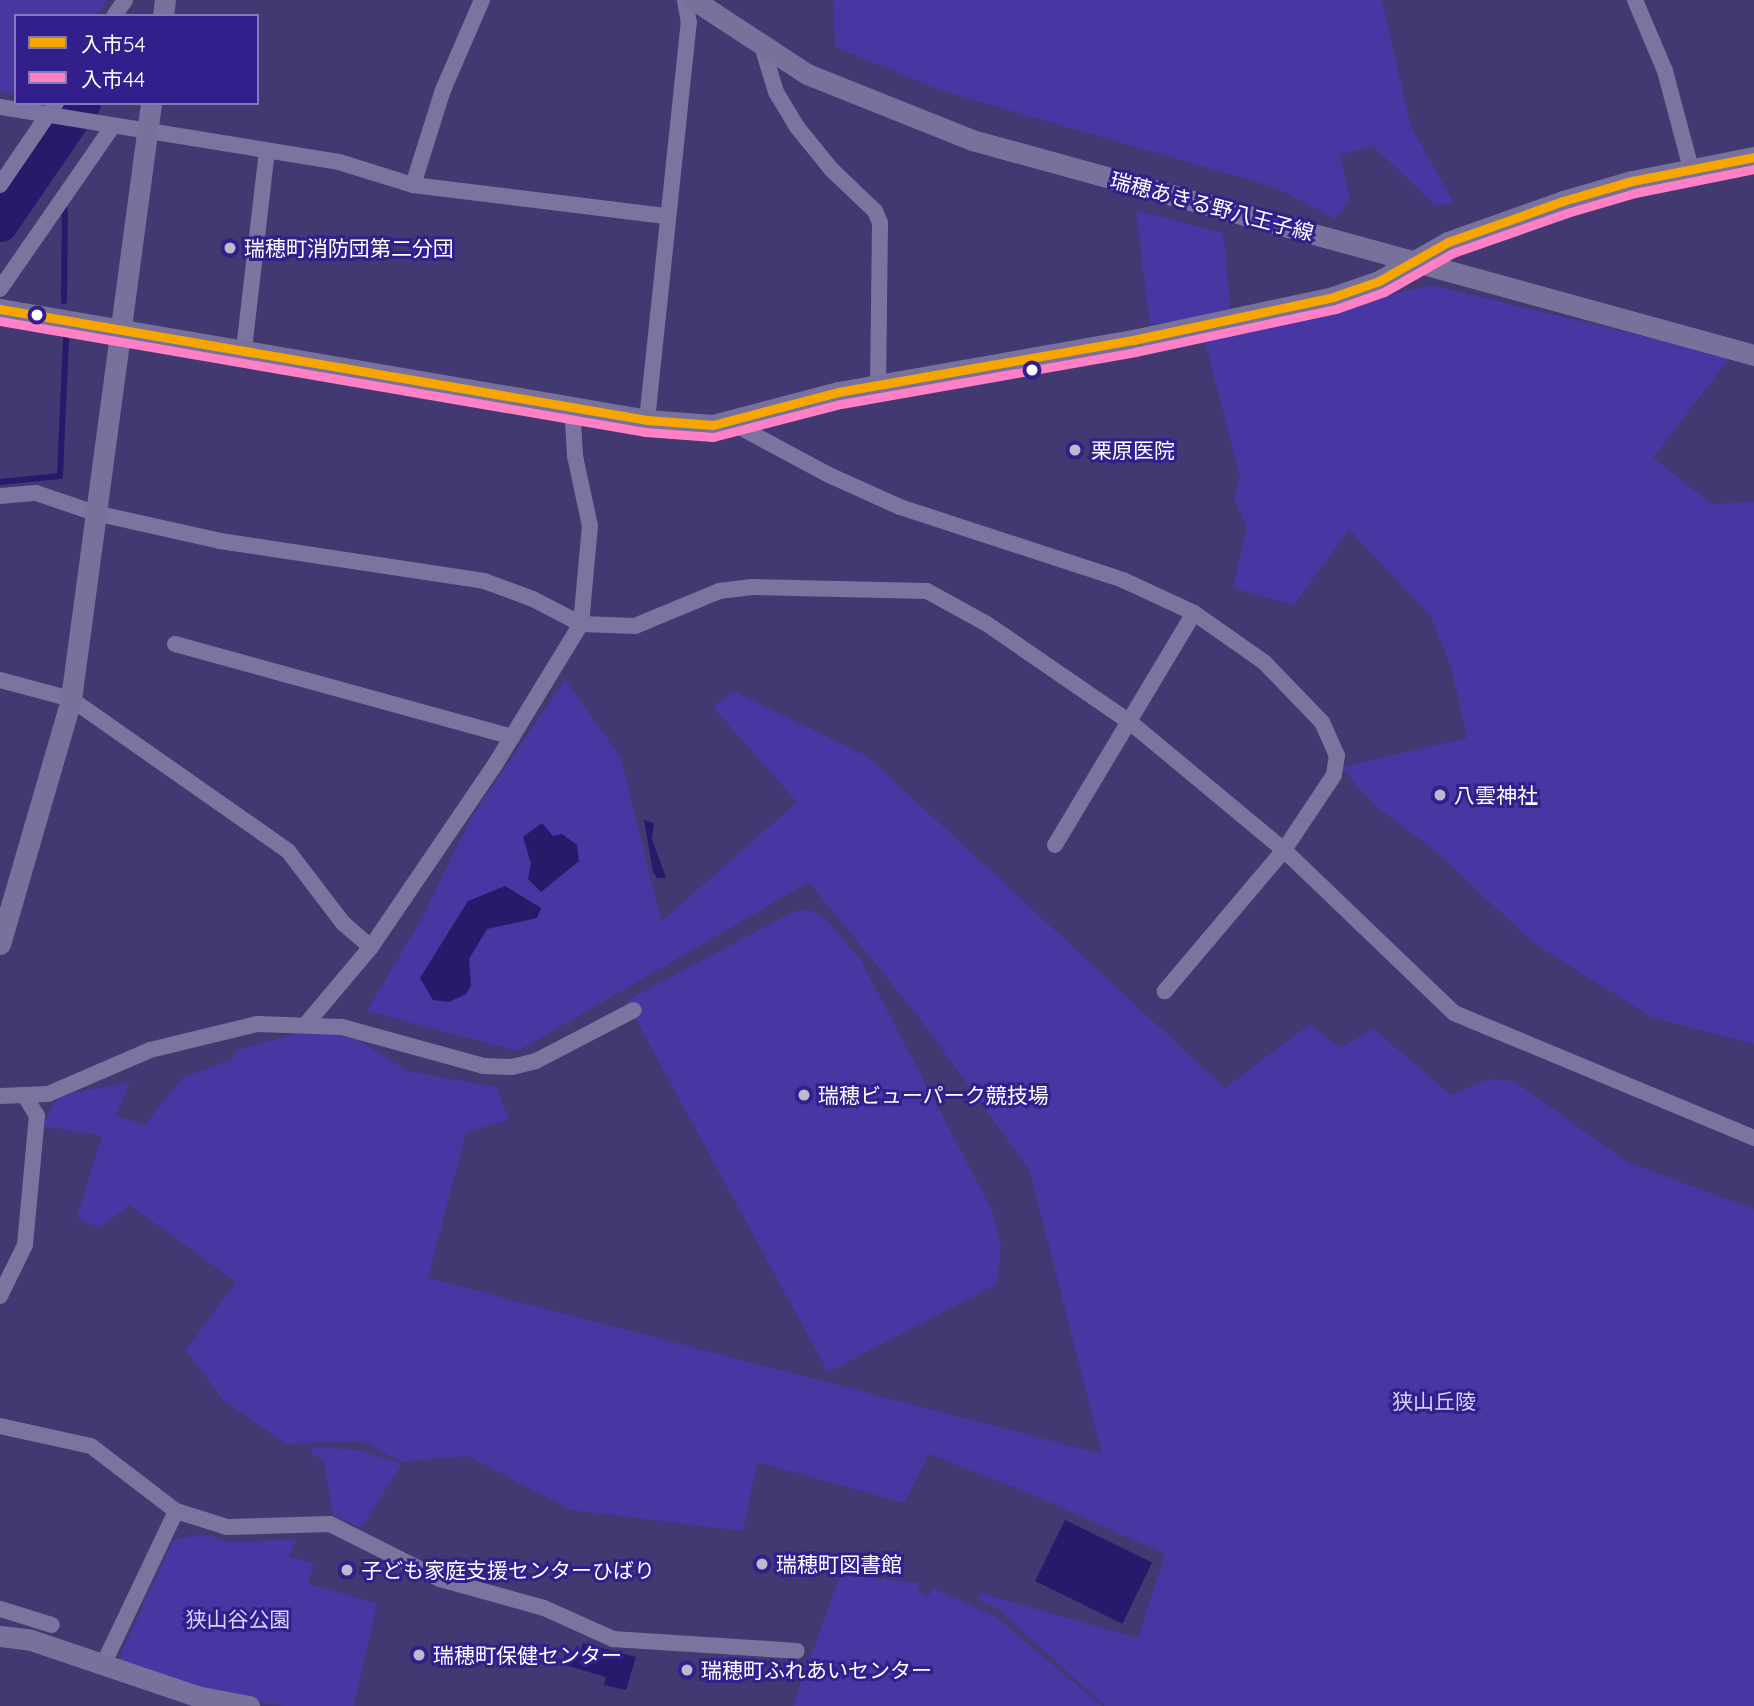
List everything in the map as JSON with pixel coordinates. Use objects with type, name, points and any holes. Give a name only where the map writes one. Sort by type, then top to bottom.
[{"type":"street","points":[[413,185],[443,90],[482,0]]},
{"type":"street","points":[[646,420],[665,216],[689,23],[685,0]]},
{"type":"street","name":"瑞穂あきる野八王子線","points":[[694,0],[762,46],[854,95],[972,140],[1754,355]]},
{"type":"street","points":[[1635,0],[1665,71],[1690,169]]},
{"type":"street","points":[[762,46],[776,92],[797,127],[832,170],[875,211],[880,223],[878,383]]},
{"type":"street","points":[[0,944],[71,699],[151,105]]},
{"type":"street","points":[[0,107],[55,111],[108,125],[338,162],[413,185],[665,216]]},
{"type":"street","points":[[0,185],[55,111]]},
{"type":"street","points":[[0,289],[108,125]]},
{"type":"street","points":[[244,349],[267,151]]},
{"type":"street","points":[[0,309],[120,327],[646,420],[732,423],[878,383],[1238,319],[1332,297],[1379,281],[1448,242],[1563,201],[1690,169],[1754,157]]},
{"type":"street","points":[[307,1023],[371,947],[512,737],[581,624],[590,526],[575,456],[572,406]]},
{"type":"street","points":[[732,423],[829,475],[900,507],[1124,580],[1194,613],[1264,662],[1294,690],[1322,722],[1337,755],[1334,775],[1284,850],[1165,991]]},
{"type":"street","points":[[0,496],[36,493],[94,513],[220,541],[484,581],[533,599],[581,624],[635,625],[719,591],[752,587],[927,591],[987,624],[1131,723],[1284,850],[1454,1013],[1754,1138]]},
{"type":"street","points":[[1055,845],[1131,723],[1194,613]]},
{"type":"street","points":[[175,644],[512,737]]},
{"type":"street","points":[[0,680],[71,699],[288,851],[307,869],[343,923],[371,947]]},
{"type":"street","points":[[0,1096],[26,1098],[48,1094],[150,1050],[208,1033],[257,1024],[307,1023],[342,1027],[484,1066],[512,1067],[536,1061],[634,1010]]},
{"type":"street","points":[[0,1296],[25,1245],[37,1116],[26,1098]]},
{"type":"street","points":[[0,1426],[92,1446],[176,1511],[227,1527],[330,1524],[440,1579],[544,1608],[613,1639],[797,1651]]},
{"type":"street","points":[[103,1665],[176,1511]]},
{"type":"street","points":[[0,1609],[52,1625]]},
{"type":"street","points":[[0,1636],[31,1640],[195,1696],[249,1706]]},
{"type":"green space","points":[[0,0],[107,0],[97,14],[14,14],[14,95],[0,92]]},
{"type":"green space","points":[[833,0],[1382,0],[1411,127],[1454,203],[1436,206],[1373,146],[1340,155],[1350,200],[1335,219],[1277,188],[943,91],[835,47]]},
{"type":"green space","points":[[1136,210],[1223,233],[1231,313],[1150,325]]},
{"type":"green space","points":[[1431,285],[1730,357],[1653,458],[1712,504],[1754,502],[1754,1044],[1651,1017],[1531,941],[1431,847],[1375,806],[1341,767],[1467,738],[1451,667],[1431,617],[1349,529],[1294,605],[1233,588],[1247,528],[1234,499],[1240,477],[1204,338]]},
{"type":"green space","name":"狭山丘陵","points":[[565,679],[621,758],[661,922],[797,802],[713,707],[733,691],[867,756],[1225,1088],[1310,1024],[1340,1048],[1374,1029],[1451,1095],[1488,1079],[1514,1081],[1627,1162],[1754,1209],[1754,1706],[1105,1706],[997,1608],[979,1600],[980,1593],[1138,1638],[1165,1554],[1029,1493],[929,1454],[904,1503],[757,1462],[743,1531],[571,1510],[468,1456],[402,1462],[362,1441],[286,1444],[223,1400],[186,1350],[236,1282],[130,1205],[99,1228],[77,1217],[102,1136],[42,1126],[60,1095],[130,1082],[116,1115],[144,1126],[182,1078],[233,1059],[236,1050],[333,1024],[408,1071],[496,1087],[509,1120],[466,1132],[428,1278],[1102,1454],[1030,1171],[918,1016],[809,882],[518,1051],[367,1011],[421,920],[471,818]]},
{"type":"green space","name":"瑞穂ビューパーク競技場","points":[[807,909],[825,918],[860,959],[992,1210],[1001,1245],[997,1284],[828,1372],[626,1001],[791,913]]},
{"type":"green space","points":[[312,1447],[358,1450],[402,1464],[361,1528],[333,1515],[324,1462],[311,1453]]},
{"type":"green space","name":"狭山谷公園","points":[[203,1534],[230,1542],[296,1539],[289,1557],[314,1563],[308,1584],[377,1603],[354,1706],[283,1706],[197,1691],[117,1662],[173,1540]]},
{"type":"green space","points":[[840,1575],[920,1583],[918,1591],[929,1596],[933,1588],[996,1617],[1102,1706],[793,1706]]},
{"type":"shaded area","points":[[644,820],[654,823],[652,839],[666,878],[657,878],[653,872]]},
{"type":"shaded area","points":[[542,823],[553,836],[562,834],[577,845],[579,861],[541,892],[528,879],[531,864],[523,837]]},
{"type":"shaded area","points":[[505,886],[541,908],[537,918],[487,929],[469,959],[471,986],[466,994],[449,1002],[433,1000],[420,978],[468,901]]},
{"type":"shaded area","points":[[1065,1520],[1152,1563],[1122,1624],[1035,1581]]},
{"type":"shaded area","points":[[583,1643],[636,1657],[626,1690],[604,1685],[606,1677],[562,1664],[567,1649],[580,1653]]},
{"type":"waterway","points":[[0,224],[82,105]]},
{"type":"waterway","points":[[64,301],[65,209]]},
{"type":"waterway","points":[[0,482],[60,476],[66,336]]},
{"type":"transit line","name":"入市54","points":[[0,309],[647,420],[713,425],[838,392],[1133,340],[1333,297],[1379,281],[1448,242],[1563,201],[1632,181],[1754,157]]},
{"type":"transit line","name":"入市44","points":[[0,321],[645,432],[713,437],[841,404],[1135,352],[1336,309],[1384,292],[1453,253],[1567,213],[1635,193],[1754,169]]},
{"type":"place","name":"瑞穂町消防団第二分団","points":[[230,248]]},
{"type":"place","name":"栗原医院","points":[[1075,450]]},
{"type":"place","name":"八雲神社","points":[[1440,795]]},
{"type":"place","name":"瑞穂ビューパーク競技場","points":[[804,1095]]},
{"type":"place","name":"瑞穂町図書館","points":[[762,1564]]},
{"type":"place","name":"子ども家庭支援センターひばり","points":[[347,1570]]},
{"type":"place","name":"瑞穂町保健センター","points":[[419,1655]]},
{"type":"place","name":"瑞穂町ふれあいセンター","points":[[687,1670]]}]
